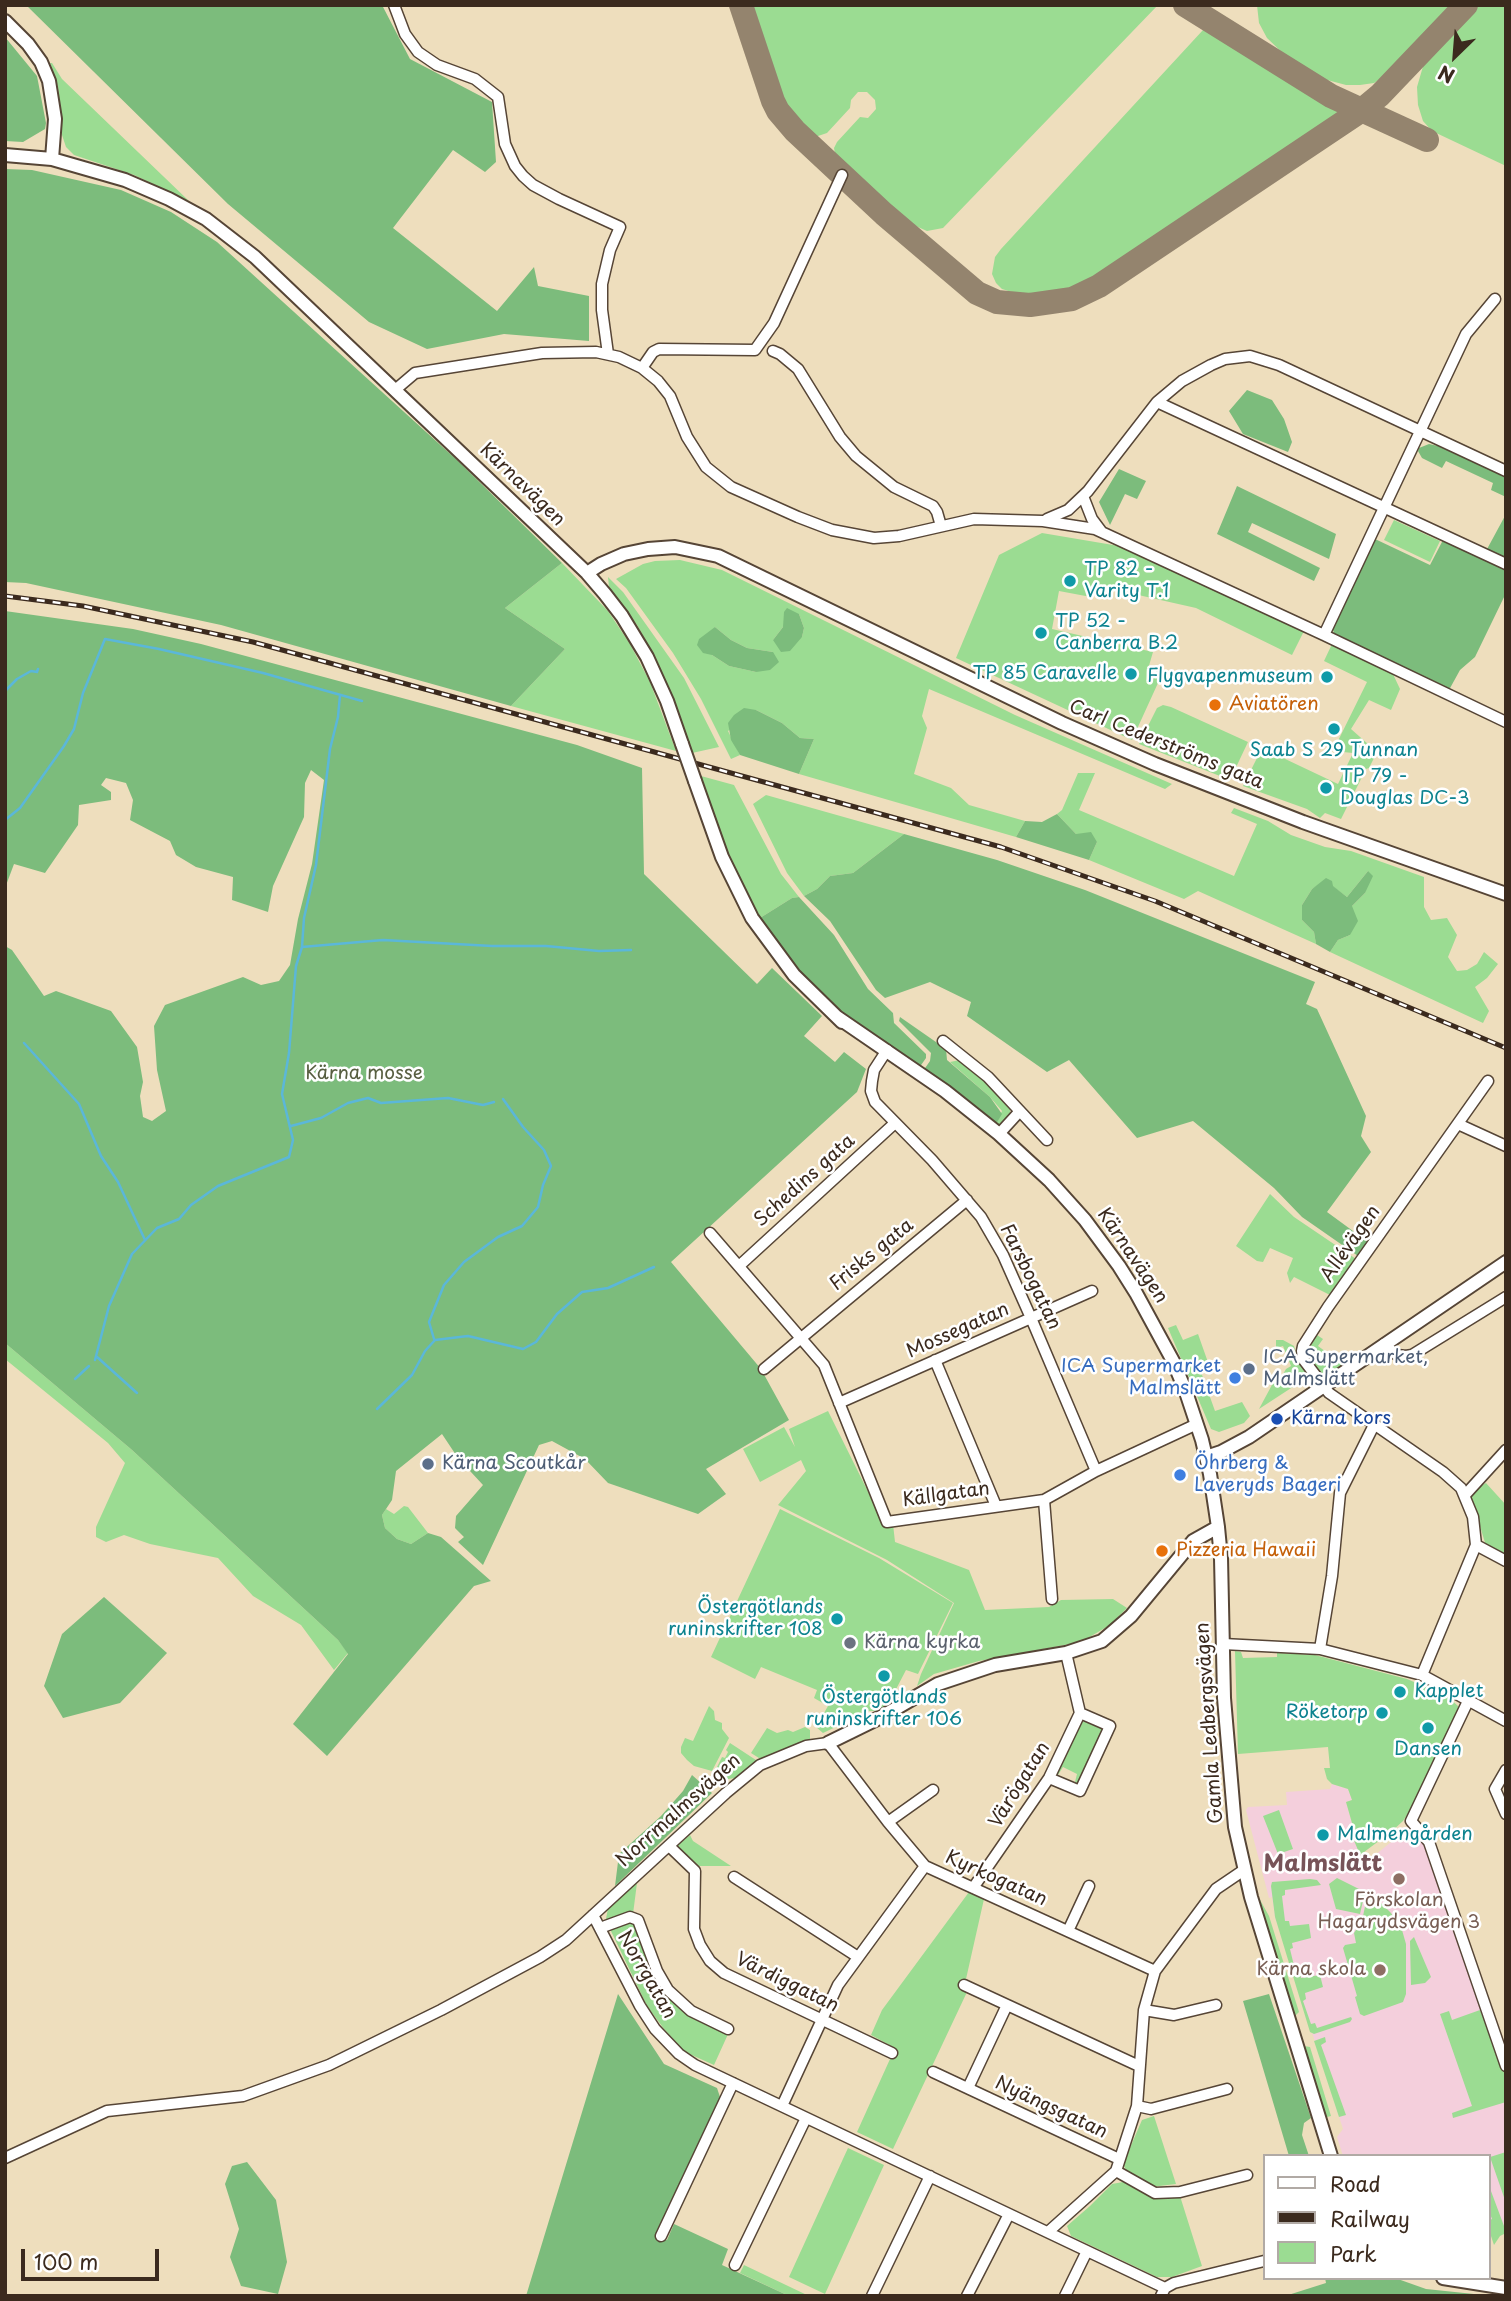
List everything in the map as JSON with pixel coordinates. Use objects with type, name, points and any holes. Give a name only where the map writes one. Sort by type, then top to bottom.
[{"type":"street","points":[[394,5],[405,34],[418,52],[437,65],[475,79],[498,97],[505,144],[523,176],[533,185],[559,199],[620,227],[610,250],[602,284],[602,310],[608,354]]},
{"type":"street","points":[[5,21],[28,44],[41,62],[49,81],[55,119],[52,159]]},
{"type":"street","name":"Kärnavägen","points":[[5,155],[52,159],[125,180],[206,219],[255,257],[587,573],[636,636],[657,678],[722,857],[752,918],[794,975],[858,1038],[885,1053],[999,1134],[1049,1180],[1085,1220],[1136,1293],[1173,1361],[1197,1424],[1206,1457]]},
{"type":"street","points":[[642,368],[653,352],[659,349],[755,350],[774,323],[842,175]]},
{"type":"street","points":[[1324,635],[1466,334],[1495,299]]},
{"type":"street","points":[[773,351],[798,369],[840,437],[856,456],[894,487],[933,506],[941,526]]},
{"type":"street","points":[[395,390],[405,379],[426,371],[542,353],[608,354],[642,368],[658,381],[670,396],[687,437],[706,467],[745,495],[853,536],[896,537],[974,519],[1043,521],[1079,525],[1101,531],[1506,722]]},
{"type":"street","points":[[1043,521],[1068,510],[1083,496],[1157,402],[1182,381],[1225,359],[1250,356],[1279,365],[1506,471]]},
{"type":"street","points":[[1157,402],[1506,564]]},
{"type":"street","points":[[1083,496],[1092,519],[1101,531]]},
{"type":"street","name":"Carl Cederströms gata","points":[[587,573],[615,558],[648,549],[688,549],[718,556],[1131,754],[1303,822],[1506,894]]},
{"type":"street","points":[[943,1041],[988,1077],[1047,1140]]},
{"type":"street","name":"Farsbogatan","points":[[885,1053],[874,1070],[871,1091],[875,1102],[981,1217],[1003,1255],[1096,1471]]},
{"type":"street","name":"Allévägen","points":[[1465,1494],[1443,1472],[1323,1387],[1303,1359],[1303,1346],[1488,1081]]},
{"type":"street","points":[[999,1134],[1020,1111]]},
{"type":"street","name":"Schedins gata","points":[[739,1266],[895,1123]]},
{"type":"street","points":[[1458,1124],[1506,1146]]},
{"type":"street","name":"Frisks gata","points":[[801,1337],[967,1200]]},
{"type":"street","name":"Källgatan","points":[[709,1233],[824,1365],[887,1521],[1044,1500],[1096,1471],[1197,1424]]},
{"type":"street","points":[[1217,1527],[1206,1457],[1242,1441],[1506,1262]]},
{"type":"street","name":"Mossegatan","points":[[839,1402],[1092,1291]]},
{"type":"street","points":[[1384,1344],[1397,1355],[1412,1355],[1506,1297]]},
{"type":"street","points":[[764,1369],[801,1337]]},
{"type":"street","points":[[935,1360],[996,1506]]},
{"type":"street","points":[[1320,1649],[1332,1576],[1340,1493],[1374,1425]]},
{"type":"street","points":[[1422,1675],[1476,1545],[1473,1517],[1465,1494],[1506,1450]]},
{"type":"street","points":[[1044,1500],[1052,1599]]},
{"type":"street","name":"Gamla Ledbergsvägen","points":[[1217,1527],[1221,1558],[1230,1781],[1235,1827],[1244,1870],[1330,2154]]},
{"type":"street","name":"Norrmalmsvägen","points":[[5,2158],[107,2111],[243,2096],[329,2065],[441,2011],[566,1940],[760,1765],[806,1746],[828,1743],[881,1717],[938,1684],[995,1665],[1066,1653],[1102,1641],[1131,1616],[1193,1541],[1217,1527]]},
{"type":"street","points":[[1476,1545],[1506,1561]]},
{"type":"street","points":[[1223,1644],[1320,1649],[1422,1675],[1506,1721]]},
{"type":"street","points":[[1049,1778],[1080,1791],[1110,1726],[1080,1713],[1066,1653]]},
{"type":"street","points":[[1469,1699],[1411,1821],[1429,1842],[1506,2066]]},
{"type":"street","name":"Värögatan","points":[[973,1888],[1049,1778],[1080,1713]]},
{"type":"street","name":"Kyrkogatan","points":[[828,1743],[925,1866],[1155,1971]]},
{"type":"street","points":[[1506,1770],[1496,1789],[1506,1814]]},
{"type":"street","points":[[888,1822],[933,1790]]},
{"type":"street","name":"Värdiggatan","points":[[669,1846],[695,1871],[694,1929],[710,1961],[724,1973],[892,2053]]},
{"type":"street","points":[[782,2106],[838,1985],[925,1866]]},
{"type":"street","points":[[1048,2232],[1116,2171],[1137,2106],[1144,2010],[1155,1971],[1216,1889],[1244,1870]]},
{"type":"street","points":[[734,1877],[858,1957]]},
{"type":"street","points":[[1068,1931],[1089,1886]]},
{"type":"street","name":"Norrgatan","points":[[593,1915],[640,2006],[655,2029],[679,2054],[695,2065],[1048,2232],[1163,2292],[1174,2283],[1262,2261]]},
{"type":"street","name":"Norrgatan","points":[[600,1928],[630,1917],[638,1920],[657,1971],[668,1990],[691,2011],[728,2029]]},
{"type":"street","points":[[964,1985],[1139,2066]]},
{"type":"street","name":"Nyängsgatan","points":[[968,2088],[1007,2005]]},
{"type":"street","points":[[1144,2010],[1174,2015],[1216,2006]]},
{"type":"street","name":"Nyängsgatan","points":[[933,2072],[1119,2160]]},
{"type":"street","points":[[661,2236],[733,2083]]},
{"type":"street","points":[[1137,2106],[1151,2109],[1227,2089]]},
{"type":"street","points":[[736,2265],[806,2118]]},
{"type":"street","points":[[1116,2171],[1155,2193],[1181,2192],[1247,2175]]},
{"type":"street","points":[[872,2296],[930,2176]]},
{"type":"street","points":[[967,2296],[1009,2214]]},
{"type":"street","points":[[1065,2296],[1087,2251]]},
{"type":"street","points":[[1456,2280],[1506,2288]]},
{"type":"shaded area","name":"Kärna skola","points":[[1332,1784],[1348,1789],[1352,1800],[1346,1802],[1364,1864],[1406,1830],[1427,1846],[1506,2076],[1506,2233],[1490,2228],[1490,2154],[1342,2154],[1337,2137],[1343,2129],[1275,1917],[1272,1897],[1269,1898],[1246,1810],[1248,1807],[1287,1805],[1286,1792],[1330,1789]]},
{"type":"green space","points":[[26,5],[382,5],[410,59],[492,102],[496,162],[485,172],[453,150],[393,228],[497,311],[534,267],[538,286],[589,296],[589,341],[504,334],[427,349],[369,322],[228,204]]},
{"type":"green space","points":[[751,5],[1158,5],[943,228],[927,231],[911,224],[835,154],[837,142],[860,117],[868,118],[876,109],[875,100],[867,92],[858,92],[851,100],[850,108],[827,133],[815,137],[791,114],[783,101]]},
{"type":"green space","points":[[1257,5],[1452,5],[1388,74],[1374,83],[1346,85],[1316,77],[1292,62],[1267,38],[1259,23]]},
{"type":"green space","points":[[1476,5],[1506,5],[1506,166],[1432,131],[1423,121],[1418,105],[1417,87],[1424,63]]},
{"type":"green space","points":[[1203,30],[1208,30],[1333,105],[1338,109],[1337,116],[1097,277],[1068,289],[1044,294],[1025,296],[1002,289],[992,274],[995,257],[1001,249]]},
{"type":"green space","points":[[5,37],[37,76],[46,123],[45,129],[23,142],[5,141]]},
{"type":"green space","points":[[50,63],[62,79],[189,201],[134,175],[74,155],[66,147],[62,135],[58,87]]},
{"type":"green space","points":[[5,169],[32,170],[121,190],[171,212],[217,242],[458,461],[562,563],[505,608],[565,649],[511,706],[221,625],[26,583],[5,582]]},
{"type":"green space","points":[[1247,390],[1272,400],[1284,419],[1292,442],[1288,452],[1243,434],[1229,411]]},
{"type":"green space","points":[[1429,444],[1506,477],[1506,497],[1491,490],[1493,483],[1446,461],[1442,468],[1422,458],[1419,448]]},
{"type":"green space","points":[[1119,469],[1146,481],[1137,499],[1125,494],[1110,525],[1099,502]]},
{"type":"green space","points":[[1237,486],[1336,534],[1329,559],[1252,523],[1248,532],[1320,568],[1314,581],[1217,534]]},
{"type":"green space","points":[[1506,514],[1506,560],[1486,551]]},
{"type":"green space","points":[[1394,520],[1440,541],[1430,562],[1384,540]]},
{"type":"green space","points":[[1042,533],[1119,546],[1304,631],[1292,655],[1196,608],[1094,585],[1091,597],[1059,591],[1052,629],[1153,652],[1148,669],[1163,672],[1132,740],[956,658],[999,555]]},
{"type":"green space","points":[[1375,539],[1430,565],[1443,540],[1506,569],[1506,593],[1475,657],[1460,670],[1449,690],[1341,639],[1334,633],[1332,627]]},
{"type":"green space","points":[[680,560],[722,570],[1015,715],[1172,784],[1165,789],[929,689],[922,716],[927,728],[914,774],[951,788],[969,805],[1025,821],[1016,837],[799,774],[814,739],[800,738],[782,723],[756,710],[728,731],[740,755],[731,759],[701,699],[673,653],[626,588],[616,579],[643,564]],"holes":[[[799,614],[804,628],[802,637],[773,640],[783,627]],[[715,627],[747,648],[773,652],[756,672],[729,666],[712,655]]]},
{"type":"green space","points":[[562,563],[608,611],[630,644],[650,682],[676,751],[511,706],[565,649],[505,608]]},
{"type":"green space","points":[[608,577],[623,592],[684,678],[719,747],[692,753],[656,659],[637,625],[609,587]]},
{"type":"green space","points":[[787,608],[799,614],[804,628],[802,637],[790,651],[781,652],[773,640],[783,627],[784,612]]},
{"type":"green space","name":"Kärna mosse","points":[[5,611],[133,629],[201,644],[577,745],[642,768],[644,874],[757,984],[772,968],[822,1016],[804,1036],[835,1062],[844,1052],[866,1069],[857,1092],[671,1262],[761,1369],[789,1420],[706,1469],[726,1494],[698,1514],[608,1483],[585,1459],[552,1441],[539,1445],[483,1565],[458,1542],[464,1537],[455,1528],[456,1516],[483,1485],[458,1458],[442,1434],[396,1471],[392,1500],[382,1515],[385,1528],[397,1539],[411,1544],[428,1533],[441,1537],[491,1581],[474,1586],[327,1756],[293,1724],[348,1654],[338,1640],[132,1450],[5,1343],[5,946],[12,950],[44,996],[56,991],[111,1011],[137,1047],[143,1082],[140,1096],[143,1117],[152,1121],[166,1111],[157,1070],[154,1026],[165,1005],[243,977],[261,985],[279,981],[290,965],[312,864],[324,780],[311,770],[305,783],[304,817],[273,886],[268,912],[232,900],[233,877],[196,867],[176,855],[170,841],[130,820],[133,800],[126,783],[106,778],[101,785],[111,792],[111,800],[79,805],[78,825],[45,873],[14,864],[5,888]]},
{"type":"green space","points":[[715,627],[747,648],[773,652],[779,662],[770,670],[756,672],[729,666],[712,655],[703,653],[697,645],[699,639]]},
{"type":"green space","points":[[1332,644],[1392,672],[1400,689],[1391,710],[1369,700],[1351,729],[1377,752],[1341,819],[1325,813],[1320,818],[1307,809],[1243,786],[1262,748],[1338,784],[1353,753],[1333,751],[1367,682],[1324,661]]},
{"type":"green space","points":[[1163,705],[1248,742],[1230,780],[1139,744],[1157,708]]},
{"type":"green space","points":[[744,708],[756,710],[782,723],[800,738],[814,739],[799,774],[740,755],[731,740],[728,723]]},
{"type":"green space","points":[[1078,773],[1095,773],[1079,810],[1234,876],[1257,824],[1231,813],[1234,808],[1268,821],[1291,835],[1325,847],[1351,851],[1424,877],[1424,907],[1431,920],[1447,918],[1457,935],[1448,957],[1457,971],[1467,970],[1477,964],[1484,952],[1498,964],[1487,978],[1475,987],[1489,1011],[1483,1023],[1330,952],[1338,940],[1350,935],[1352,906],[1365,893],[1368,871],[1347,897],[1323,882],[1312,889],[1302,905],[1302,920],[1314,932],[1316,944],[1198,891],[1184,899],[1089,860],[1097,842],[1076,834],[1057,814],[1062,810]]},
{"type":"green space","points":[[701,776],[734,785],[781,874],[799,897],[792,898],[760,918],[728,853]]},
{"type":"green space","points":[[766,795],[904,834],[853,873],[830,876],[817,889],[804,896],[787,873],[753,804]]},
{"type":"green space","points":[[1057,814],[1076,834],[1091,832],[1097,842],[1089,860],[1016,837],[1025,821],[1042,822]]},
{"type":"green space","points":[[904,834],[997,860],[1085,890],[1315,982],[1306,1004],[1317,1009],[1366,1116],[1361,1136],[1371,1152],[1327,1212],[1368,1242],[1358,1256],[1302,1217],[1274,1188],[1193,1121],[1137,1138],[1069,1060],[1047,1072],[967,1016],[971,1002],[930,982],[885,998],[876,990],[830,921],[804,896],[817,889],[830,876],[853,873]]},
{"type":"green space","points":[[1368,871],[1373,876],[1365,893],[1352,906],[1358,921],[1350,935],[1338,940],[1330,952],[1316,944],[1314,932],[1302,920],[1302,905],[1312,889],[1326,878],[1347,897]]},
{"type":"green space","points":[[799,897],[834,935],[868,989],[893,1013],[894,1023],[926,1054],[919,1068],[850,1020],[825,998],[802,975],[760,918],[792,898]]},
{"type":"green space","points":[[900,1017],[946,1049],[947,1060],[990,1097],[1002,1114],[996,1124],[923,1071],[930,1061],[931,1053],[899,1021]]},
{"type":"green space","points":[[960,1060],[1010,1107],[1010,1115],[1000,1128],[996,1124],[1002,1111],[950,1062]]},
{"type":"green space","points":[[1270,1194],[1294,1217],[1356,1259],[1330,1295],[1294,1277],[1290,1283],[1287,1273],[1293,1258],[1270,1248],[1263,1262],[1257,1261],[1236,1246]]},
{"type":"green space","points":[[1176,1325],[1183,1340],[1198,1334],[1210,1368],[1201,1372],[1215,1411],[1242,1402],[1250,1416],[1244,1423],[1219,1432],[1211,1429],[1168,1328]]},
{"type":"green space","points":[[1317,1335],[1323,1339],[1318,1346],[1344,1365],[1330,1377],[1320,1374],[1308,1356],[1309,1348]]},
{"type":"green space","points":[[1276,1340],[1283,1340],[1294,1346],[1298,1361],[1308,1377],[1259,1409],[1273,1383],[1279,1381],[1291,1366],[1283,1346],[1276,1348]]},
{"type":"green space","points":[[5,1343],[132,1450],[338,1640],[348,1653],[334,1670],[301,1625],[253,1596],[218,1558],[150,1544],[124,1535],[106,1542],[96,1537],[96,1527],[125,1463],[108,1443],[5,1359]]},
{"type":"green space","points":[[828,1411],[884,1524],[893,1524],[895,1542],[969,1570],[985,1610],[1049,1607],[1061,1600],[1113,1599],[1127,1608],[1110,1625],[1081,1642],[979,1661],[934,1674],[917,1686],[954,1603],[887,1560],[778,1505],[806,1471],[801,1460],[760,1482],[743,1449],[784,1427],[795,1447],[789,1429]]},
{"type":"green space","points":[[1486,1483],[1506,1505],[1506,1556],[1486,1546],[1470,1493]]},
{"type":"green space","points":[[404,1506],[408,1507],[428,1533],[411,1544],[397,1539],[385,1528],[382,1515],[386,1509],[394,1514]]},
{"type":"green space","points":[[780,1509],[879,1558],[953,1603],[918,1674],[906,1670],[892,1697],[881,1711],[869,1711],[823,1733],[816,1727],[828,1706],[814,1698],[817,1690],[761,1667],[755,1679],[711,1657]]},
{"type":"green space","points":[[104,1597],[167,1653],[120,1703],[63,1718],[44,1686],[62,1634]]},
{"type":"green space","points":[[1235,1651],[1241,1652],[1243,1658],[1277,1657],[1277,1653],[1315,1655],[1407,1679],[1447,1696],[1458,1706],[1460,1715],[1413,1806],[1403,1821],[1360,1855],[1353,1838],[1354,1830],[1346,1802],[1352,1800],[1348,1789],[1332,1784],[1327,1779],[1324,1768],[1330,1768],[1328,1747],[1238,1754]]},
{"type":"green space","points":[[709,1706],[714,1711],[715,1720],[722,1723],[722,1729],[729,1738],[712,1771],[694,1766],[681,1753],[685,1738],[693,1741]]},
{"type":"green space","points":[[1080,1720],[1103,1729],[1078,1783],[1075,1782],[1077,1774],[1063,1767],[1058,1775],[1055,1774]]},
{"type":"green space","points":[[805,1727],[810,1730],[810,1739],[762,1760],[751,1753],[767,1728],[777,1733],[788,1730],[793,1732]]},
{"type":"green space","points":[[730,1743],[759,1762],[735,1778],[722,1780],[714,1773],[722,1757],[725,1758]]},
{"type":"green space","points":[[692,1775],[712,1793],[615,1886],[619,1854],[661,1816],[683,1791]]},
{"type":"green space","points":[[1279,1810],[1293,1849],[1278,1854],[1263,1816]]},
{"type":"green space","points":[[690,1835],[693,1841],[731,1866],[699,1866],[677,1846]]},
{"type":"green space","points":[[1337,1878],[1365,1892],[1360,1914],[1336,1909],[1329,1884]]},
{"type":"green space","points":[[1317,1880],[1321,1885],[1285,1890],[1285,1895],[1282,1896],[1285,1921],[1289,1921],[1290,1926],[1309,1924],[1311,1938],[1292,1943],[1293,1948],[1290,1949],[1296,1974],[1300,1973],[1301,1978],[1320,1975],[1323,1987],[1305,1993],[1306,1999],[1303,2001],[1311,2024],[1315,2023],[1317,2028],[1351,2017],[1352,2019],[1314,2034],[1310,2032],[1275,1917],[1271,1886],[1272,1882]]},
{"type":"green space","points":[[637,1883],[633,1914],[611,1921],[606,1919],[608,1908]]},
{"type":"green space","points":[[969,1892],[984,1899],[966,1979],[960,1982],[962,1990],[967,1992],[893,2149],[857,2132],[895,2048],[871,2035],[882,2010]]},
{"type":"green space","points":[[1368,1892],[1391,1913],[1402,1930],[1406,1944],[1406,1994],[1403,2002],[1364,2016],[1360,2014],[1343,1948],[1356,1943],[1354,1933],[1362,1921]]},
{"type":"green space","points":[[1259,1898],[1269,1916],[1299,2012],[1295,2016],[1287,1999],[1257,1899]]},
{"type":"green space","points":[[629,1920],[636,1922],[665,1988],[729,2032],[714,2065],[685,2052],[647,2006],[610,1929]]},
{"type":"green space","points":[[1414,1937],[1431,1977],[1425,1983],[1411,1985],[1410,1941]]},
{"type":"green space","points":[[618,1994],[664,2064],[717,2088],[721,2100],[656,2235],[667,2240],[674,2224],[728,2249],[722,2265],[789,2296],[526,2296]]},
{"type":"green space","points":[[1269,1994],[1311,2118],[1304,2123],[1302,2135],[1308,2154],[1288,2154],[1243,2001]]},
{"type":"green space","points":[[1480,2010],[1506,2076],[1506,2102],[1453,2118],[1452,2113],[1472,2106],[1440,2014],[1449,2011],[1452,2020]]},
{"type":"green space","points":[[1325,2037],[1326,2042],[1321,2045],[1346,2115],[1339,2117],[1314,2041]]},
{"type":"green space","points":[[1304,2046],[1310,2047],[1331,2116],[1323,2118]]},
{"type":"green space","points":[[1154,2116],[1176,2184],[1151,2187],[1129,2176],[1123,2164],[1142,2120]]},
{"type":"green space","points":[[848,2148],[884,2165],[825,2294],[789,2277]]},
{"type":"green space","points":[[1506,2152],[1506,2203],[1490,2157]]},
{"type":"green space","points":[[247,2162],[276,2200],[287,2262],[278,2294],[241,2286],[230,2257],[239,2229],[225,2184],[232,2166]]},
{"type":"green space","points":[[1123,2182],[1155,2197],[1180,2196],[1202,2266],[1172,2277],[1157,2277],[1071,2236],[1067,2226],[1112,2184]]},
{"type":"green space","points":[[1490,2188],[1504,2226],[1506,2225],[1506,2233],[1500,2236],[1494,2245],[1490,2233]]},
{"type":"green space","points":[[744,2265],[809,2296],[789,2296],[740,2273]]},
{"type":"green space","points":[[1325,2280],[1401,2280],[1426,2289],[1493,2296],[1285,2296],[1326,2283]]},
{"type":"waterway","points":[[5,820],[20,808],[74,729],[83,693],[105,639],[263,673],[362,701]]},
{"type":"waterway","points":[[5,691],[17,679],[31,671],[37,672],[38,669]]},
{"type":"waterway","points":[[302,947],[304,918],[316,865],[330,749],[340,695]]},
{"type":"waterway","points":[[95,1360],[109,1306],[132,1254],[157,1228],[179,1219],[191,1205],[218,1186],[289,1157],[293,1140],[282,1094],[289,1053],[296,966],[302,947],[383,940],[546,946],[599,951],[631,950]]},
{"type":"waterway","points":[[24,1043],[79,1104],[101,1156],[118,1182],[145,1240]]},
{"type":"waterway","points":[[291,1126],[321,1118],[348,1103],[368,1098],[381,1103],[448,1098],[483,1105],[494,1102]]},
{"type":"waterway","points":[[434,1339],[429,1322],[444,1285],[464,1262],[498,1237],[522,1226],[538,1207],[551,1166],[544,1150],[503,1099]]},
{"type":"waterway","points":[[377,1409],[412,1375],[425,1351],[435,1340],[468,1336],[523,1349],[536,1342],[557,1314],[582,1292],[608,1288],[654,1267]]},
{"type":"waterway","points":[[97,1357],[137,1393]]},
{"type":"waterway","points":[[75,1379],[89,1366]]},
{"type":"taxiway","points":[[741,5],[773,101],[795,131],[884,214],[977,293],[997,302],[1030,305],[1072,299],[1099,286],[1362,110],[1380,95],[1466,5]]},
{"type":"taxiway","points":[[1185,5],[1331,96],[1427,140]]},
{"type":"railway","points":[[5,596],[83,606],[253,642],[1001,847],[1155,901],[1506,1048]]},
{"type":"place","name":"TP 82 - Varity T.1","points":[[1070,581]]},
{"type":"place","name":"TP 52 - Canberra B.2","points":[[1041,633]]},
{"type":"place","name":"TP 85 Caravelle","points":[[1131,674]]},
{"type":"place","name":"Flygvapenmuseum","points":[[1327,677]]},
{"type":"place","name":"Aviatören","points":[[1215,705]]},
{"type":"place","name":"Saab S 29 Tunnan","points":[[1334,729]]},
{"type":"place","name":"TP 79 - Douglas DC-3","points":[[1326,788]]},
{"type":"place","name":"ICA Supermarket, Malmslätt","points":[[1249,1369]]},
{"type":"place","name":"ICA Supermarket Malmslätt","points":[[1235,1378]]},
{"type":"place","name":"Kärna kors","points":[[1277,1419]]},
{"type":"place","name":"Kärna Scoutkår","points":[[428,1464]]},
{"type":"place","name":"Öhrberg & Laveryds Bageri","points":[[1180,1475]]},
{"type":"place","name":"Pizzeria Hawaii","points":[[1162,1551]]},
{"type":"place","name":"Östergötlands runinskrifter 108","points":[[837,1619]]},
{"type":"place","name":"Kärna kyrka","points":[[850,1643]]},
{"type":"place","name":"Östergötlands runinskrifter 106","points":[[884,1676]]},
{"type":"place","name":"Kapplet","points":[[1400,1692]]},
{"type":"place","name":"Röketorp","points":[[1382,1713]]},
{"type":"place","name":"Dansen","points":[[1428,1728]]},
{"type":"place","name":"Malmengården","points":[[1323,1835]]},
{"type":"place","name":"Förskolan Hagarydsvägen 3","points":[[1399,1879]]},
{"type":"place","name":"Kärna skola","points":[[1380,1970]]},
{"type":"district","name":"Malmslätt","points":[[1323,1865]]}]
